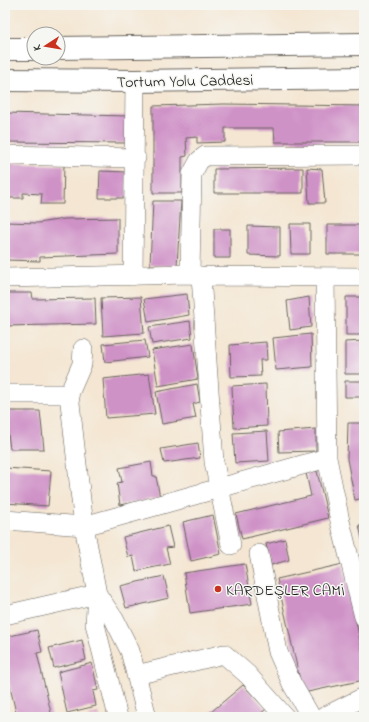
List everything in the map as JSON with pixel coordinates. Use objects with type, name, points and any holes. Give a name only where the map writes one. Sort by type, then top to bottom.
[{"type":"highway","name":"Tortum Yolu Caddesi","points":[[66,48],[364,44]]},
{"type":"highway","points":[[5,49],[26,49]]},
{"type":"highway","name":"Tortum Yolu Caddesi","points":[[5,80],[136,81],[364,78]]},
{"type":"street","points":[[132,276],[136,158],[136,81]]},
{"type":"street","points":[[5,154],[136,158]]},
{"type":"street","points":[[231,545],[214,462],[196,275],[192,174],[199,161],[205,156],[364,154]]},
{"type":"street","points":[[5,278],[196,275],[364,277]]},
{"type":"street","points":[[325,277],[327,458],[340,521],[364,617]]},
{"type":"street","points":[[83,349],[82,364],[69,394],[84,526],[97,594],[95,624],[118,717]]},
{"type":"street","points":[[5,394],[69,394]]},
{"type":"street","points":[[5,520],[84,526],[327,458]]},
{"type":"street","points":[[259,554],[278,652],[292,684],[311,717]]},
{"type":"street","points":[[5,615],[97,594]]},
{"type":"street","points":[[97,594],[114,619],[130,651],[147,717]]},
{"type":"street","points":[[136,675],[224,654],[248,675],[285,717]]},
{"type":"street","points":[[324,717],[364,697]]},
{"type":"building","points":[[224,104],[364,106],[364,142],[275,142],[274,128],[225,128],[225,142],[197,143],[197,137],[186,138],[187,156],[182,157],[182,193],[153,193],[153,106]]},
{"type":"building","points":[[5,113],[128,116],[127,143],[5,142]]},
{"type":"building","points":[[5,163],[64,165],[63,204],[41,204],[42,194],[23,193],[23,198],[5,198]]},
{"type":"building","points":[[303,168],[303,193],[214,193],[214,169]]},
{"type":"building","points":[[307,168],[322,169],[325,203],[309,203]]},
{"type":"building","points":[[100,171],[127,172],[127,198],[99,198]]},
{"type":"building","points":[[153,201],[181,201],[177,266],[150,265]]},
{"type":"building","points":[[118,218],[118,254],[40,257],[40,261],[5,260],[5,222],[38,223],[64,219]]},
{"type":"building","points":[[290,224],[310,224],[310,254],[291,254]]},
{"type":"building","points":[[327,225],[361,225],[361,254],[327,254]]},
{"type":"building","points":[[248,226],[280,227],[280,256],[248,255]]},
{"type":"building","points":[[214,229],[230,229],[230,258],[214,258]]},
{"type":"building","points":[[5,293],[32,293],[33,299],[95,298],[96,324],[5,326]]},
{"type":"building","points":[[187,294],[189,315],[148,322],[144,299]]},
{"type":"building","points":[[141,297],[144,333],[103,336],[101,298]]},
{"type":"building","points":[[309,297],[311,327],[290,330],[287,301]]},
{"type":"building","points":[[346,297],[364,297],[364,335],[346,335]]},
{"type":"building","points":[[190,321],[192,338],[152,344],[149,327]]},
{"type":"building","points":[[311,334],[312,367],[276,370],[273,338]]},
{"type":"building","points":[[145,340],[148,357],[105,362],[103,344]]},
{"type":"building","points":[[364,341],[364,374],[345,374],[345,342]]},
{"type":"building","points":[[266,342],[267,360],[260,360],[261,376],[231,377],[230,345]]},
{"type":"building","points":[[193,344],[198,379],[158,386],[152,350]]},
{"type":"building","points":[[149,374],[155,414],[106,418],[103,379]]},
{"type":"building","points":[[345,381],[364,381],[364,397],[345,397]]},
{"type":"building","points":[[197,384],[200,402],[193,404],[196,418],[162,424],[156,392]]},
{"type":"building","points":[[266,384],[267,426],[234,428],[232,386]]},
{"type":"building","points":[[5,411],[40,411],[44,449],[10,449]]},
{"type":"building","points":[[348,423],[364,423],[364,498],[355,500],[347,459]]},
{"type":"building","points":[[316,429],[316,451],[279,452],[278,432]]},
{"type":"building","points":[[267,431],[269,461],[235,463],[233,433]]},
{"type":"building","points":[[198,443],[200,458],[164,463],[161,449]]},
{"type":"building","points":[[151,462],[153,476],[156,476],[160,498],[120,505],[117,483],[122,482],[119,468]]},
{"type":"building","points":[[5,468],[51,471],[48,506],[5,503]]},
{"type":"building","points":[[317,471],[328,518],[242,539],[236,514],[311,496],[306,473]]},
{"type":"building","points":[[213,515],[221,554],[191,561],[183,522]]},
{"type":"building","points":[[364,524],[364,543],[363,543],[359,525]]},
{"type":"building","points":[[168,526],[173,547],[166,548],[170,564],[136,571],[133,556],[128,557],[123,537]]},
{"type":"building","points":[[285,539],[289,560],[271,565],[266,544]]},
{"type":"building","name":"KARDEŞLER CAMİ","points":[[245,564],[252,604],[190,613],[184,573]]},
{"type":"building","points":[[343,564],[364,658],[364,680],[303,693],[277,579]]},
{"type":"building","points":[[164,576],[169,598],[126,608],[120,586]]},
{"type":"building","points":[[37,630],[42,652],[37,653],[52,717],[17,717],[5,665],[5,637]]},
{"type":"building","points":[[82,640],[86,660],[54,668],[49,648]]},
{"type":"building","points":[[92,663],[98,690],[93,691],[96,706],[67,713],[58,672]]},
{"type":"building","points":[[243,685],[266,709],[257,717],[205,717]]},
{"type":"building","points":[[98,713],[99,717],[87,717]]},
{"type":"place","name":"KARDEŞLER CAMİ","points":[[218,589]]}]
